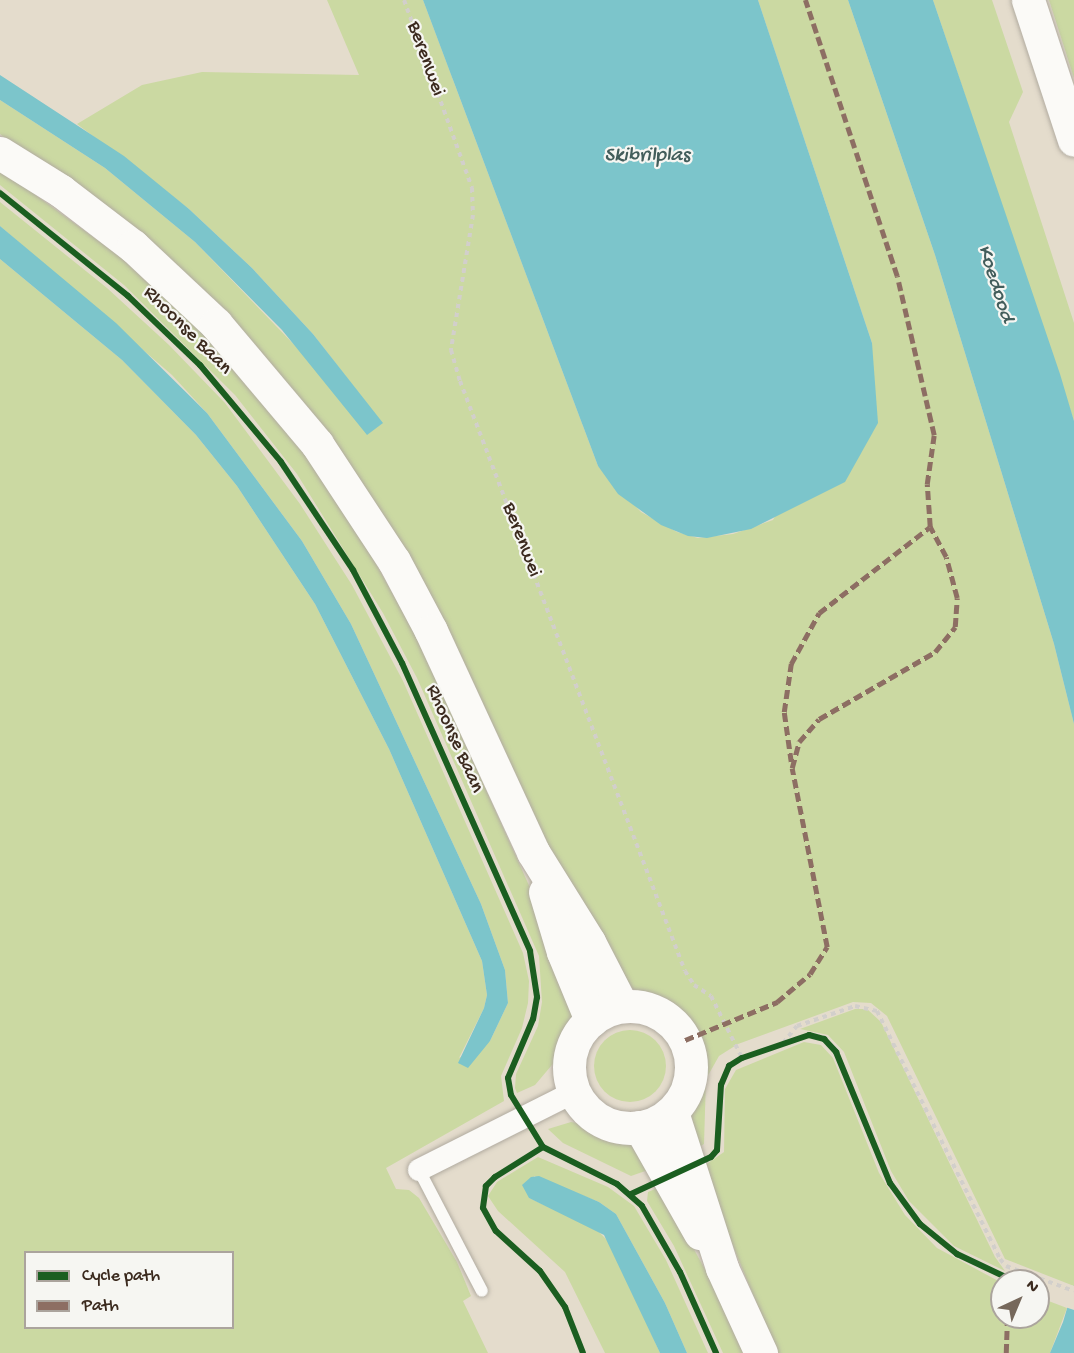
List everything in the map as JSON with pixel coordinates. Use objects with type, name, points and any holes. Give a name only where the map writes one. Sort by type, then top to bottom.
[{"type":"main road","points":[[1028,0],[1074,140]]},
{"type":"main road","name":"Rhoonse Baan","points":[[0,153],[61,191],[133,246],[216,324],[317,444],[394,561],[431,631],[533,852],[589,942],[622,1006]]},
{"type":"main road","name":"Rhoonse Baan","points":[[533,852],[562,952],[591,1020]]},
{"type":"main road","points":[[622,1006],[659,1013],[685,1040],[691,1059],[690,1078],[672,1112],[640,1127],[620,1127],[601,1121],[585,1109],[574,1092],[570,1077],[570,1053],[580,1031],[591,1020],[622,1006]]},
{"type":"main road","points":[[672,1112],[722,1268],[760,1353]]},
{"type":"main road","points":[[640,1127],[665,1178],[722,1268]]},
{"type":"street","points":[[419,1170],[574,1092]]},
{"type":"lane","points":[[419,1170],[482,1291]]},
{"type":"path","points":[[783,1043],[797,1026],[855,1006],[877,1011],[1000,1259],[1006,1266],[1074,1291]]},
{"type":"path","points":[[772,1047],[802,1037]]},
{"type":"path","points":[[739,1060],[752,1054]]},
{"type":"green space","points":[[327,0],[423,0],[598,466],[641,512],[677,532],[698,538],[733,534],[773,520],[872,343],[758,0],[848,0],[935,255],[1054,644],[1074,724],[1074,1286],[1050,1277],[1050,1269],[1031,1269],[1005,1259],[887,1016],[871,1003],[853,1002],[738,1044],[719,1056],[706,1079],[704,1144],[693,1151],[687,1117],[701,1072],[694,1035],[671,1009],[622,983],[308,410],[232,321],[0,134],[0,100],[105,168],[195,242],[305,356],[382,423],[313,334],[252,268],[189,209],[77,124],[142,85],[202,72],[359,75]]},
{"type":"green space","points":[[933,0],[992,0],[1023,92],[1009,122],[1074,323],[1074,421]]},
{"type":"green space","points":[[1049,0],[1074,0],[1074,78]]},
{"type":"green space","points":[[0,169],[119,256],[200,331],[304,452],[362,539],[418,639],[536,901],[574,1014],[557,1059],[535,1085],[517,1093],[515,1088],[516,1074],[538,1026],[542,1002],[539,956],[417,678],[383,613],[297,474],[235,395],[124,285],[0,185]]},
{"type":"green space","points":[[0,202],[107,288],[169,345],[225,403],[300,504],[352,585],[403,681],[523,953],[529,981],[528,1003],[522,1028],[501,1076],[504,1101],[386,1168],[396,1189],[409,1190],[419,1198],[457,1262],[471,1296],[463,1301],[488,1353],[0,1353],[0,259],[122,360],[196,435],[237,486],[315,604],[389,749],[482,961],[487,995],[484,1008],[459,1058],[490,1041],[508,1003],[505,970],[481,904],[351,624],[302,541],[207,413],[172,375],[0,226]]},
{"type":"green space","points":[[855,1009],[867,1009],[881,1022],[995,1257],[1004,1269],[954,1246],[909,1201],[891,1171],[844,1052],[828,1035],[800,1029]]},
{"type":"green space","points":[[630,1030],[650,1036],[660,1046],[666,1066],[660,1086],[650,1096],[630,1102],[610,1096],[600,1086],[594,1066],[600,1046],[610,1036]]},
{"type":"green space","points":[[804,1042],[821,1045],[833,1058],[879,1173],[905,1215],[937,1248],[990,1277],[990,1329],[1050,1329],[1050,1302],[1067,1308],[1050,1353],[777,1353],[701,1168],[724,1152],[725,1089],[736,1070]]},
{"type":"green space","points":[[571,1122],[588,1125],[634,1146],[651,1169],[631,1176],[563,1143],[548,1129]]},
{"type":"green space","points":[[538,1157],[608,1187],[634,1206],[666,1260],[708,1353],[687,1353],[665,1303],[616,1214],[599,1202],[534,1176],[529,1198],[596,1229],[611,1244],[660,1353],[605,1353],[565,1272],[498,1211],[488,1196],[497,1182]]},
{"type":"green space","points":[[660,1187],[708,1275],[744,1353],[723,1353],[674,1246],[647,1201],[648,1192]]},
{"type":"water","name":"Skibrilplas","points":[[423,0],[758,0],[872,343],[878,423],[845,482],[751,529],[707,538],[688,536],[661,525],[618,494],[598,466]]},
{"type":"water","name":"Koedood","points":[[848,0],[933,0],[1060,374],[1074,421],[1074,724],[1054,644],[935,255]]},
{"type":"water","points":[[0,75],[124,156],[189,209],[252,268],[313,334],[383,423],[367,435],[282,330],[195,242],[105,168],[0,100]]},
{"type":"water","points":[[0,226],[116,323],[207,413],[302,541],[351,624],[481,904],[505,970],[508,1003],[490,1041],[468,1068],[458,1063],[484,1008],[487,995],[482,961],[389,749],[315,604],[237,486],[196,435],[122,360],[0,259]]},
{"type":"water","points":[[539,1176],[599,1202],[616,1214],[665,1303],[687,1353],[660,1353],[604,1235],[529,1198],[522,1185],[531,1177]]},
{"type":"water","points":[[1074,1285],[1074,1353],[1050,1353],[1063,1322]]},
{"type":"pier","points":[[1071,1285],[1074,1286],[1074,1310],[1065,1307]]},
{"type":"marked path","points":[[685,1040],[777,1002],[810,974],[827,947],[792,768],[799,742],[819,719],[935,652],[955,627],[957,598],[946,557],[930,527],[927,484],[934,435],[897,276],[805,0]]},
{"type":"marked path","points":[[791,762],[784,712],[791,664],[819,613],[930,527]]},
{"type":"marked path","points":[[1006,1353],[1007,1329]]},
{"type":"cycle path","points":[[0,193],[128,296],[200,365],[281,462],[353,570],[402,663],[530,951],[537,997],[533,1019],[508,1078],[511,1095],[543,1147],[617,1184],[642,1206],[680,1272],[716,1353]]},
{"type":"cycle path","points":[[631,1194],[711,1157],[717,1150],[721,1085],[729,1066],[742,1058],[809,1035],[824,1039],[836,1052],[890,1183],[920,1224],[957,1254],[990,1270]]},
{"type":"cycle path","points":[[543,1147],[495,1177],[486,1186],[483,1208],[496,1231],[540,1271],[565,1307],[583,1353]]}]
